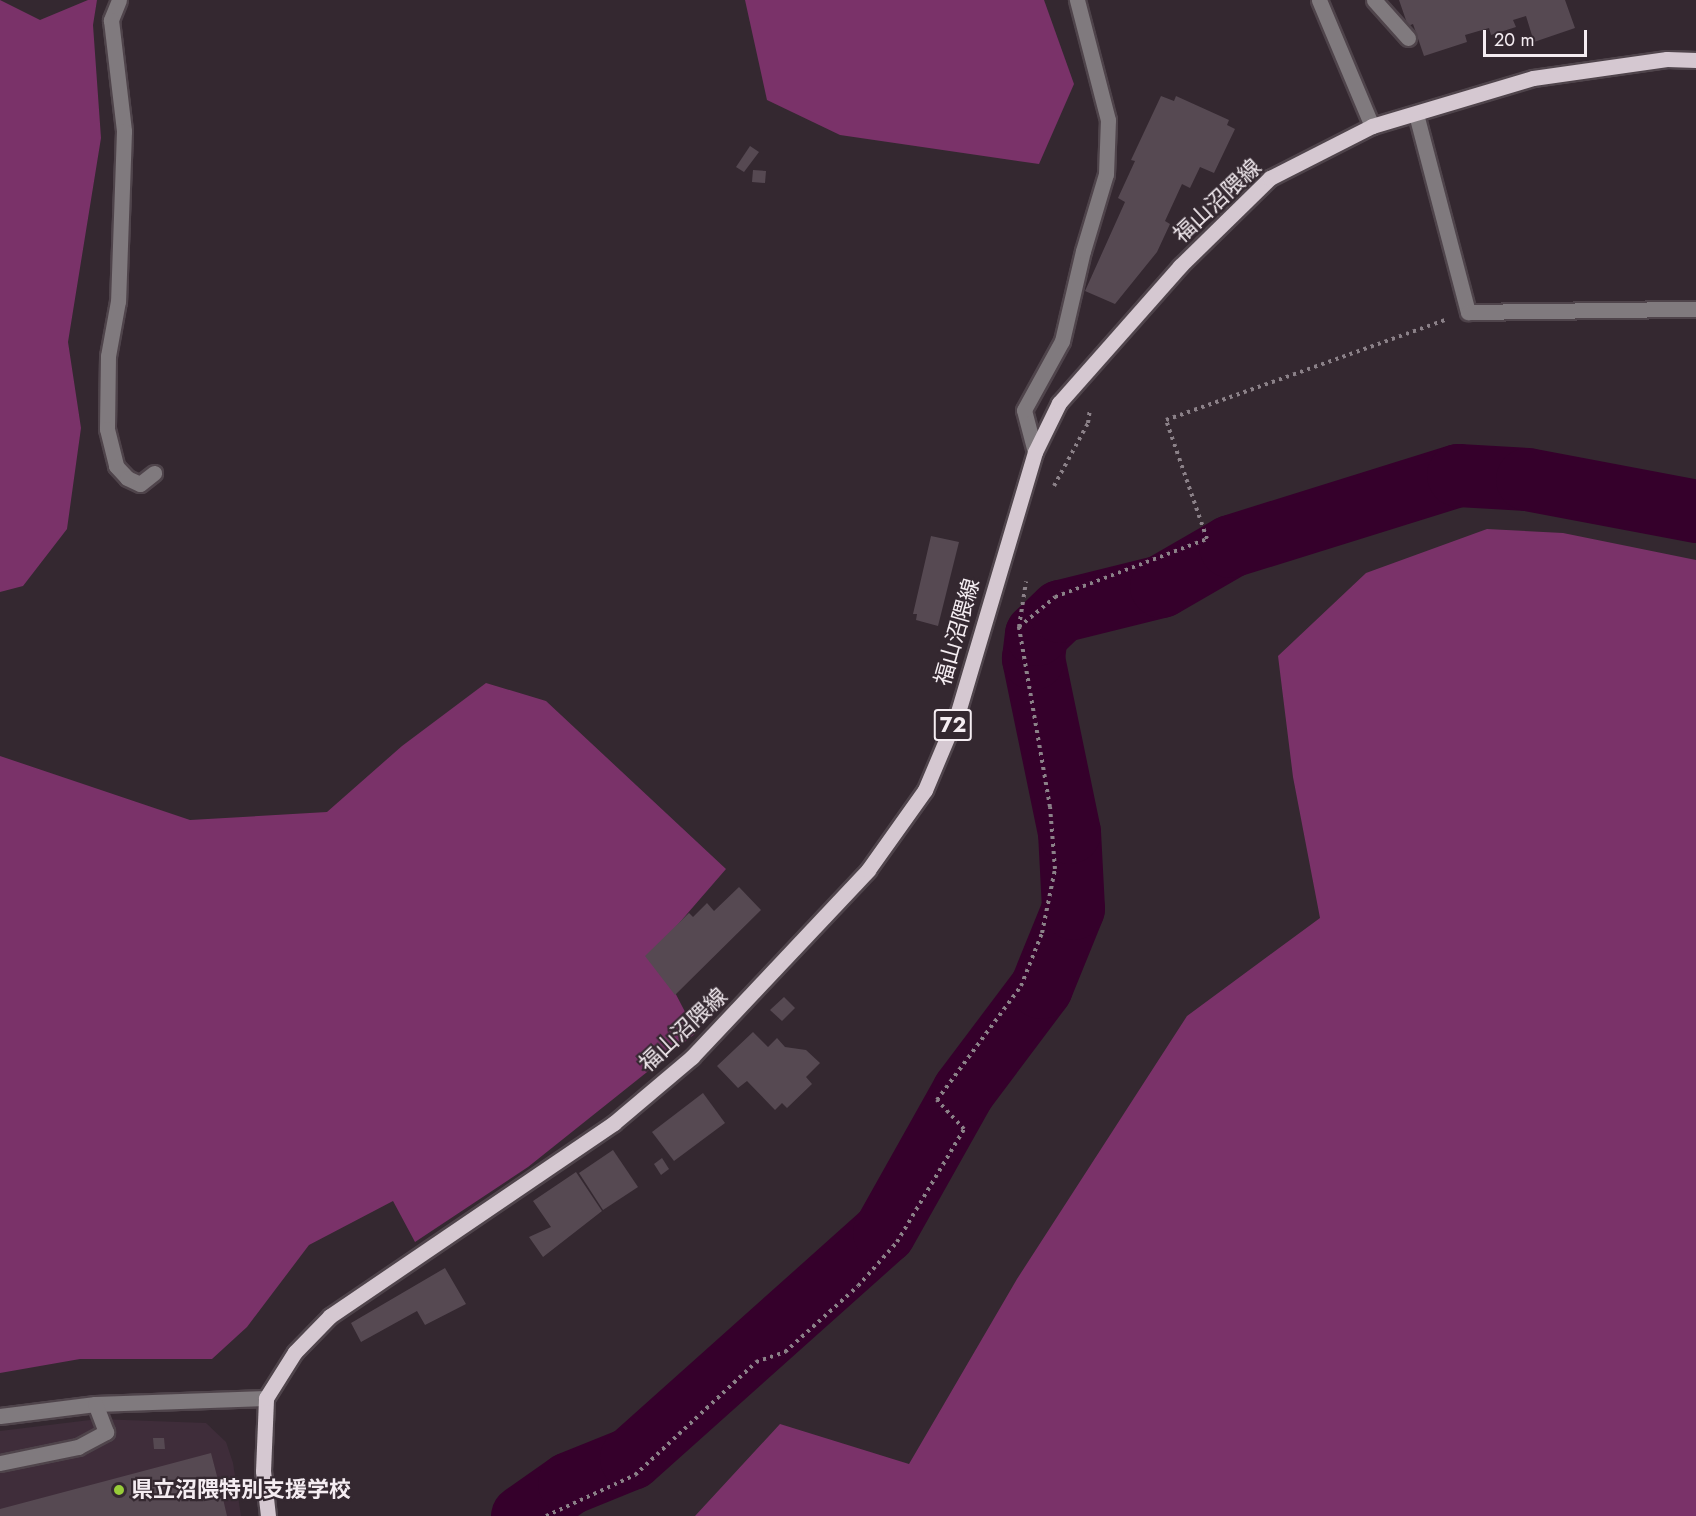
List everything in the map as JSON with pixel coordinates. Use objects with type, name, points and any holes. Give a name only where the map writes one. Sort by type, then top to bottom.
[{"type":"main road","name":"福山沼隈線","points":[[268,1516],[263,1471],[266,1398],[295,1352],[330,1316],[614,1123],[692,1057],[868,870],[925,790],[958,712],[1035,452],[1059,403],[1180,266],[1270,178],[1372,126],[1533,78],[1667,59],[1696,60]]},
{"type":"street","points":[[119,0],[111,20],[124,131],[118,301],[108,356],[107,429],[116,466],[127,478],[140,484],[154,473]]},
{"type":"street","points":[[1035,452],[1024,410],[1062,341],[1083,251],[1107,174],[1108,120],[1077,0]]},
{"type":"street","points":[[1319,0],[1372,126]]},
{"type":"street","points":[[1374,0],[1408,38]]},
{"type":"street","points":[[1416,114],[1468,312],[1696,309]]},
{"type":"street","points":[[0,1416],[95,1404],[266,1398]]},
{"type":"street","points":[[0,1463],[78,1447],[106,1431],[95,1404]]},
{"type":"path","points":[[1019,627],[1055,597],[1207,539],[1166,420],[1468,312]]},
{"type":"path","points":[[1053,490],[1088,423],[1096,363]]},
{"type":"path","points":[[546,1516],[635,1475],[756,1362],[785,1352],[858,1286],[897,1242],[964,1128],[937,1100],[1021,986],[1042,933],[1055,869],[1050,807],[1019,627],[1027,575]]},
{"type":"shaded area","points":[[0,0],[40,20],[88,0],[97,0],[93,25],[101,138],[68,342],[81,428],[67,529],[23,586],[0,592]]},
{"type":"shaded area","points":[[745,0],[1044,0],[1074,84],[1039,164],[840,135],[767,100]]},
{"type":"shaded area","points":[[1487,529],[1563,533],[1696,560],[1696,1516],[695,1516],[780,1424],[909,1464],[1017,1279],[1187,1016],[1320,918],[1293,777],[1278,656],[1366,573]]},
{"type":"shaded area","points":[[486,683],[546,701],[726,869],[654,952],[696,1033],[528,1167],[415,1242],[393,1201],[309,1245],[247,1327],[212,1359],[80,1359],[0,1373],[0,756],[190,820],[327,812],[402,746]]},
{"type":"shaded area","name":"県立沼隈特別支援学校","points":[[98,1419],[206,1423],[226,1442],[233,1463],[241,1516],[0,1516],[0,1431]]},
{"type":"building","points":[[1399,0],[1565,0],[1575,28],[1534,42],[1526,16],[1513,20],[1516,27],[1491,35],[1489,28],[1465,35],[1467,42],[1424,56],[1413,24],[1408,26]]},
{"type":"building","points":[[1161,96],[1174,101],[1176,96],[1229,120],[1227,125],[1235,129],[1214,173],[1200,167],[1190,188],[1182,184],[1165,221],[1170,224],[1157,252],[1115,304],[1085,291],[1125,202],[1118,198],[1135,161],[1131,160]]},
{"type":"building","points":[[750,146],[759,152],[744,172],[736,167]]},
{"type":"building","points":[[753,170],[766,171],[765,183],[752,182]]},
{"type":"building","points":[[931,536],[959,542],[938,626],[916,620],[917,614],[913,614]]},
{"type":"building","points":[[739,887],[761,910],[675,995],[645,956],[689,913],[693,917],[707,903],[714,911]]},
{"type":"building","points":[[784,997],[795,1008],[782,1021],[770,1010]]},
{"type":"building","points":[[753,1032],[768,1047],[777,1038],[785,1047],[806,1050],[820,1063],[806,1077],[812,1084],[787,1108],[782,1103],[775,1110],[747,1081],[738,1088],[717,1066]]},
{"type":"building","points":[[703,1093],[725,1123],[674,1161],[652,1132]]},
{"type":"building","points":[[613,1150],[638,1187],[603,1210],[579,1173]]},
{"type":"building","points":[[662,1158],[669,1169],[661,1175],[654,1164]]},
{"type":"building","points":[[576,1172],[602,1211],[543,1257],[529,1237],[551,1227],[533,1201]]},
{"type":"building","points":[[445,1268],[466,1304],[425,1325],[417,1311],[361,1342],[351,1323]]},
{"type":"building","points":[[153,1438],[164,1438],[165,1449],[154,1449]]},
{"type":"building","points":[[211,1453],[218,1480],[203,1485],[206,1494],[221,1490],[227,1516],[0,1516],[0,1509]]},
{"type":"waterway","points":[[522,1516],[569,1483],[631,1458],[884,1232],[963,1091],[1041,987],[1073,908],[1069,832],[1033,658],[1036,634],[1060,611],[1161,586],[1230,546],[1458,475],[1527,479],[1696,511]]},
{"type":"place","name":"県立沼隈特別支援学校","points":[[119,1490]]}]
